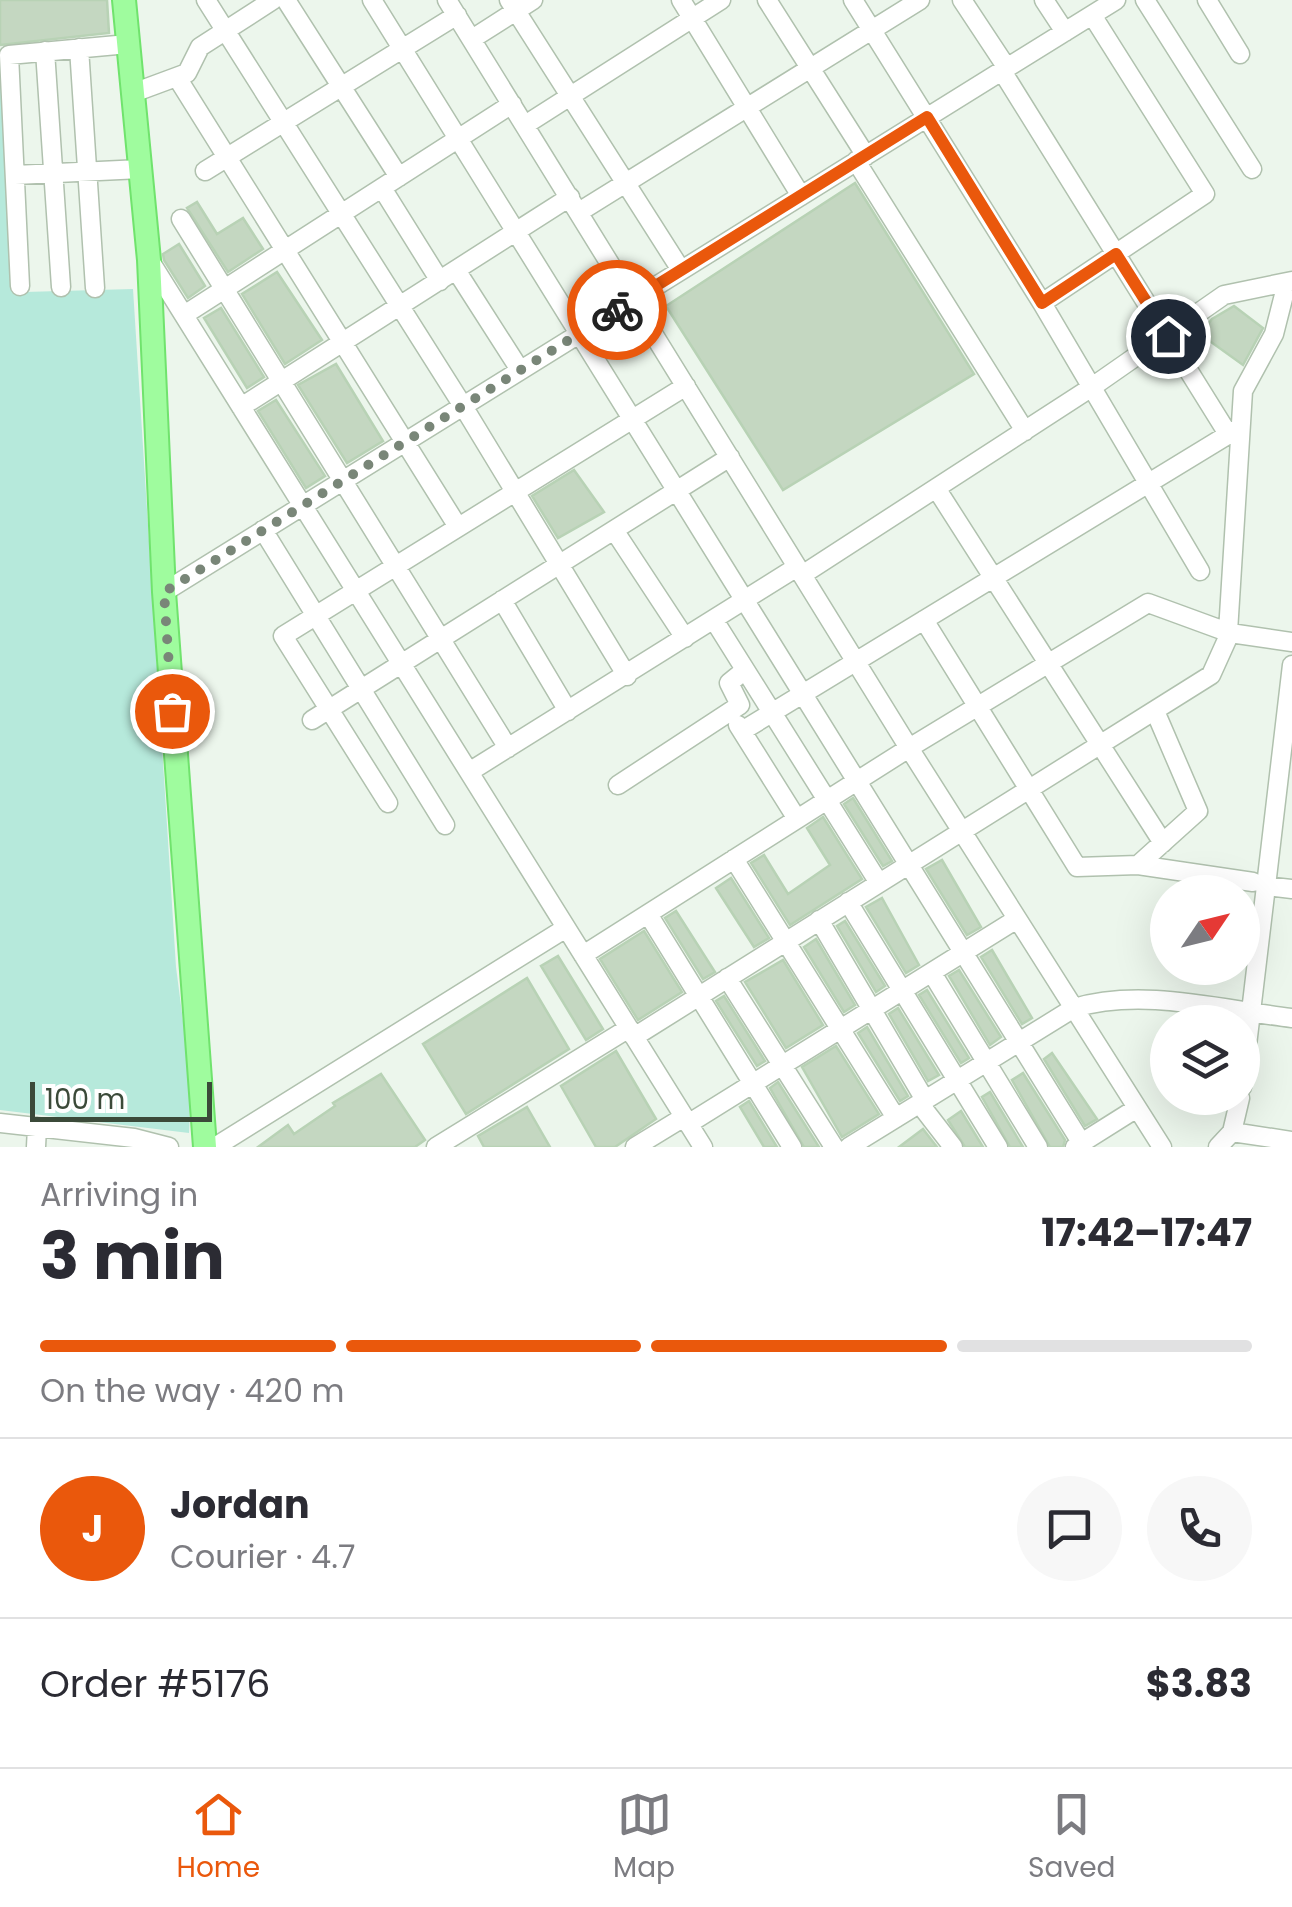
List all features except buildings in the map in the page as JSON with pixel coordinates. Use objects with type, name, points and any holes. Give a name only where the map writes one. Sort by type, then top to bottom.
[{"type":"main road","points":[[124,0],[149,260],[164,592],[205,1147]]},
{"type":"street","points":[[206,0],[463,406],[627,676]]},
{"type":"street","points":[[133,93],[186,74],[200,48],[272,0]]},
{"type":"street","points":[[286,0],[399,177]]},
{"type":"street","points":[[372,0],[910,863],[1080,1146],[1137,1108]]},
{"type":"street","points":[[472,40],[512,6],[533,0]]},
{"type":"street","points":[[681,0],[801,196]]},
{"type":"street","points":[[525,125],[721,0]]},
{"type":"street","points":[[767,0],[1025,431]]},
{"type":"street","points":[[853,0],[1042,303],[1200,572]]},
{"type":"street","points":[[241,408],[517,231],[626,183],[920,0]]},
{"type":"street","points":[[962,0],[1116,254],[1234,431]]},
{"type":"street","points":[[1044,0],[1065,32]]},
{"type":"street","points":[[164,592],[1116,0]]},
{"type":"street","points":[[1145,0],[1252,169]]},
{"type":"street","points":[[1207,0],[1240,54]]},
{"type":"street","points":[[512,6],[681,270]]},
{"type":"street","points":[[205,170],[403,49],[452,8],[856,663],[1162,1147]]},
{"type":"street","points":[[1042,303],[1205,194],[1092,15]]},
{"type":"street","points":[[20,286],[8,55],[128,44]]},
{"type":"street","points":[[80,48],[95,288]]},
{"type":"street","points":[[45,51],[61,287]]},
{"type":"street","points":[[178,79],[458,527]]},
{"type":"street","points":[[184,316],[512,104]]},
{"type":"street","points":[[15,174],[140,170]]},
{"type":"street","points":[[382,188],[520,370]]},
{"type":"street","points":[[182,219],[508,748]]},
{"type":"street","points":[[149,260],[703,1147]]},
{"type":"street","points":[[436,1147],[698,996],[1212,675],[1229,633],[1234,431],[1243,391],[1274,334],[1290,282],[1232,290],[936,488],[745,600],[469,772]]},
{"type":"street","points":[[388,802],[283,636],[686,386]]},
{"type":"street","points":[[742,731],[1234,431]]},
{"type":"street","points":[[312,720],[730,457]]},
{"type":"street","points":[[936,488],[1163,843]]},
{"type":"street","points":[[263,530],[445,825]]},
{"type":"street","points":[[614,530],[685,638]]},
{"type":"street","points":[[502,600],[568,711]]},
{"type":"street","points":[[583,955],[977,705],[1148,603],[1229,633],[1292,642]]},
{"type":"street","points":[[714,620],[879,882]]},
{"type":"street","points":[[924,620],[1077,867],[1138,865],[1202,875]]},
{"type":"street","points":[[1260,877],[1292,664]]},
{"type":"street","points":[[618,786],[741,702],[730,680],[745,670]]},
{"type":"street","points":[[1138,865],[1198,806],[1154,710]]},
{"type":"street","points":[[730,712],[797,819]]},
{"type":"street","points":[[734,858],[896,1118]]},
{"type":"street","points":[[1260,884],[1292,888]]},
{"type":"street","points":[[848,902],[954,1081],[998,1147]]},
{"type":"street","points":[[648,914],[792,1147]]},
{"type":"street","points":[[636,1147],[783,1066],[1017,919]]},
{"type":"street","points":[[819,920],[922,1102],[953,1147]]},
{"type":"street","points":[[215,1147],[566,928]]},
{"type":"street","points":[[932,973],[983,1063],[1038,1147]]},
{"type":"street","points":[[727,978],[834,1147]]},
{"type":"street","points":[[849,1147],[871,1141],[896,1118],[1074,1008],[1090,1003],[1194,1005]]},
{"type":"street","points":[[1260,1014],[1292,1018]]},
{"type":"street","points":[[1218,1147],[1232,1132],[1236,1115]]},
{"type":"street","points":[[0,1123],[134,1138],[170,1147]]},
{"type":"street","points":[[36,1147],[38,1127]]},
{"type":"street","points":[[1232,1132],[1292,1142]]},
{"type":"shaded area","points":[[0,52],[11,53],[24,292],[133,289],[176,967],[191,1083],[189,1133],[0,1110]]},
{"type":"way so far","points":[[172,711],[164,592],[617,310]]},
{"type":"route","points":[[617,310],[927,117],[1042,303],[1116,254],[1168,336]]}]
